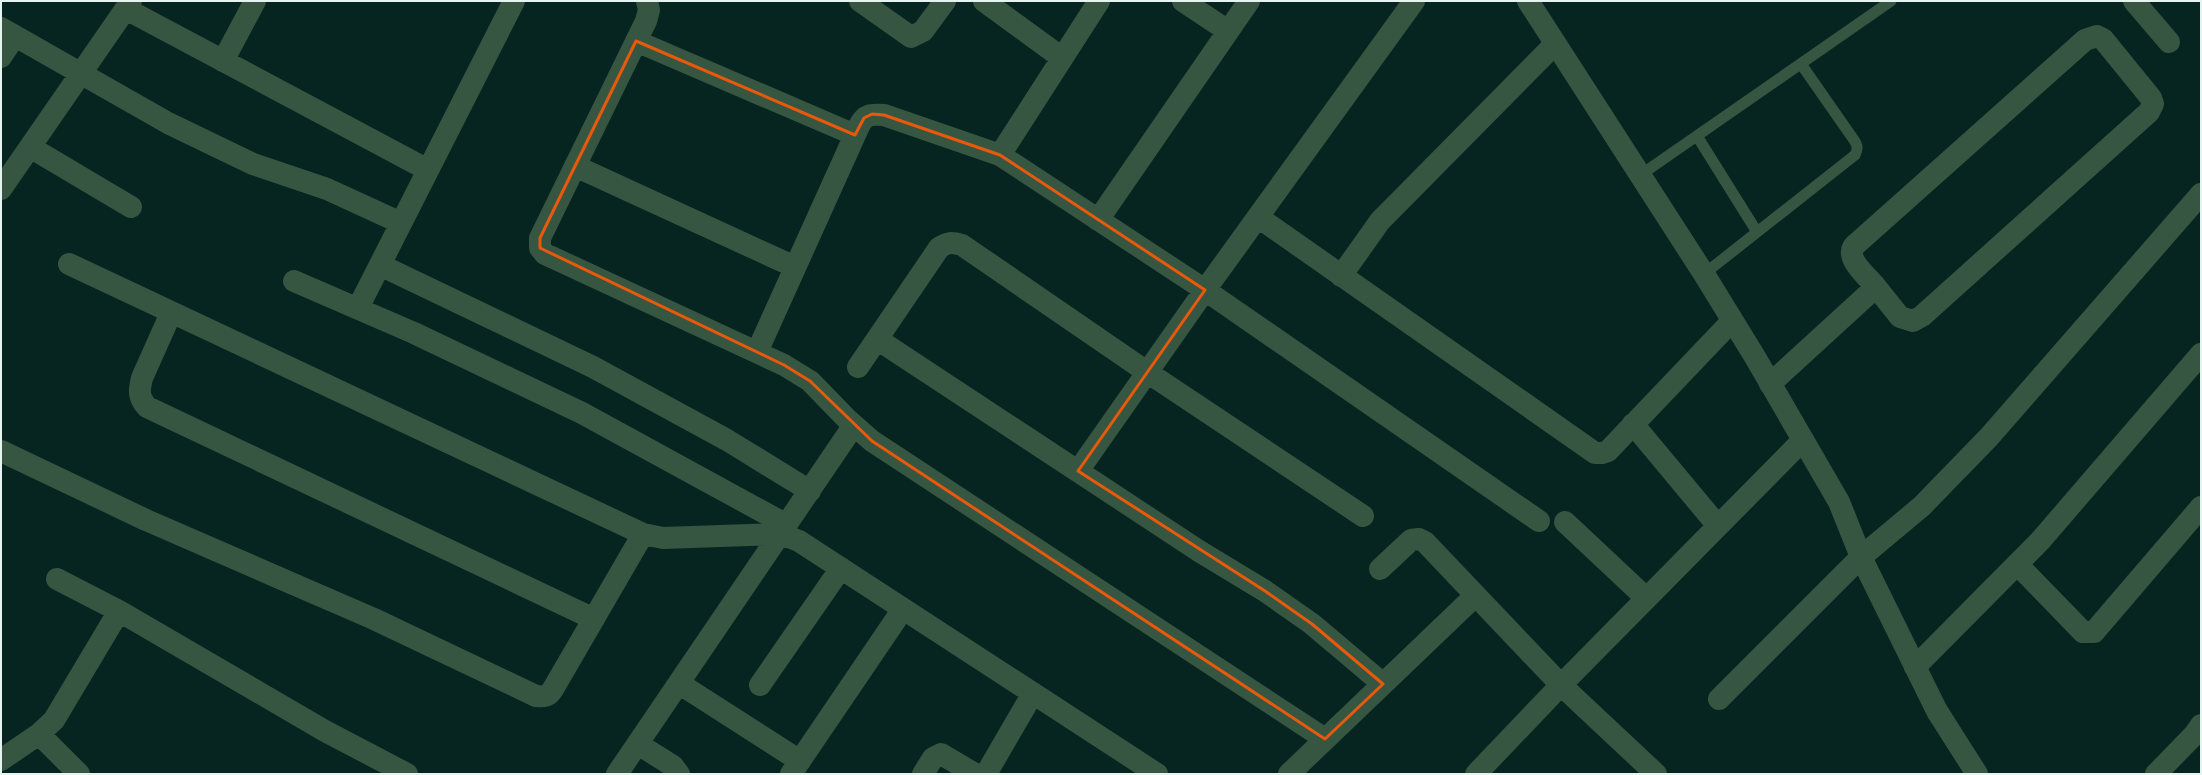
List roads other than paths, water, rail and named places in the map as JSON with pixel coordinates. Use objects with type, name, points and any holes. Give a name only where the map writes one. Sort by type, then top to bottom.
[{"type":"street","points":[[223,61],[255,1]]},
{"type":"street","points":[[358,308],[514,1]]},
{"type":"street","points":[[647,1],[649,10],[646,21],[540,238],[540,248],[546,254],[784,365],[810,381],[872,441],[1325,739]]},
{"type":"street","points":[[860,1],[911,37],[918,36],[923,31],[945,1]]},
{"type":"street","points":[[984,1],[1062,58]]},
{"type":"street","points":[[1000,155],[1099,1]]},
{"type":"street","points":[[1183,1],[1228,31]]},
{"type":"street","points":[[1098,220],[1249,1]]},
{"type":"street","points":[[1078,471],[1205,290],[1414,1]]},
{"type":"street","points":[[2134,1],[2169,42]]},
{"type":"street","points":[[1530,2],[1639,176],[1704,274],[1839,502],[1861,558],[1937,711],[1977,774]]},
{"type":"street","points":[[1,189],[128,5],[223,61],[428,170]]},
{"type":"street","points":[[1,56],[8,32],[82,72],[168,123],[253,164],[327,189],[402,223]]},
{"type":"street","points":[[2097,36],[2103,39],[2151,98],[2153,104],[2149,112],[1922,316],[1913,321],[1900,317],[1876,287],[1853,258],[1851,254],[1854,246],[2085,40],[2097,36]]},
{"type":"street","points":[[636,41],[855,135]]},
{"type":"street","points":[[1341,276],[1380,221],[1555,44]]},
{"type":"street","points":[[757,352],[864,118],[872,114],[884,115],[1000,155],[1205,290],[1539,521]]},
{"type":"street","points":[[30,147],[131,207]]},
{"type":"street","points":[[575,166],[795,267]]},
{"type":"street","points":[[1719,699],[1861,558],[1922,506],[1989,437],[2201,194]]},
{"type":"street","points":[[1258,217],[1595,453],[1608,451],[1732,321]]},
{"type":"street","points":[[858,367],[939,248],[947,243],[954,242],[962,245],[1147,372],[1363,516]]},
{"type":"street","points":[[68,264],[643,534],[662,538],[784,530]]},
{"type":"street","points":[[380,265],[593,366],[727,440],[810,491]]},
{"type":"street","points":[[294,281],[414,333],[582,413],[784,530],[1157,774]]},
{"type":"street","points":[[1770,384],[1876,287]]},
{"type":"street","points":[[171,312],[139,388],[140,399],[147,407],[594,619]]},
{"type":"street","points":[[877,339],[1277,599],[1312,624],[1382,684]]},
{"type":"street","points":[[1915,667],[2040,541],[2201,354]]},
{"type":"street","points":[[1633,424],[1718,526]]},
{"type":"street","points":[[618,774],[854,425]]},
{"type":"street","points":[[1476,774],[1646,598],[1803,440]]},
{"type":"street","points":[[1,451],[146,520],[374,619],[536,696],[544,697],[550,695],[643,534]]},
{"type":"street","points":[[2017,564],[2083,632],[2089,634],[2094,632],[2201,506]]},
{"type":"street","points":[[1565,522],[1646,598]]},
{"type":"street","points":[[1380,569],[1411,540],[1419,539],[1425,542],[1561,685],[1656,774]]},
{"type":"street","points":[[760,685],[841,568]]},
{"type":"street","points":[[57,579],[119,611],[325,731],[408,774]]},
{"type":"street","points":[[1289,774],[1475,596]]},
{"type":"street","points":[[680,684],[795,767],[904,609]]},
{"type":"street","points":[[1,760],[39,734],[54,720],[64,706],[119,611]]},
{"type":"street","points":[[986,774],[1033,693]]},
{"type":"street","points":[[2156,774],[2194,735],[2201,724]]},
{"type":"street","points":[[39,734],[79,774]]},
{"type":"street","points":[[638,744],[673,766],[679,774]]},
{"type":"street","points":[[922,774],[933,758],[941,754],[975,774]]},
{"type":"lane","points":[[1639,176],[1891,1]]},
{"type":"lane","points":[[1704,274],[1855,155],[1857,145],[1801,64]]},
{"type":"lane","points":[[1697,136],[1757,232]]}]
